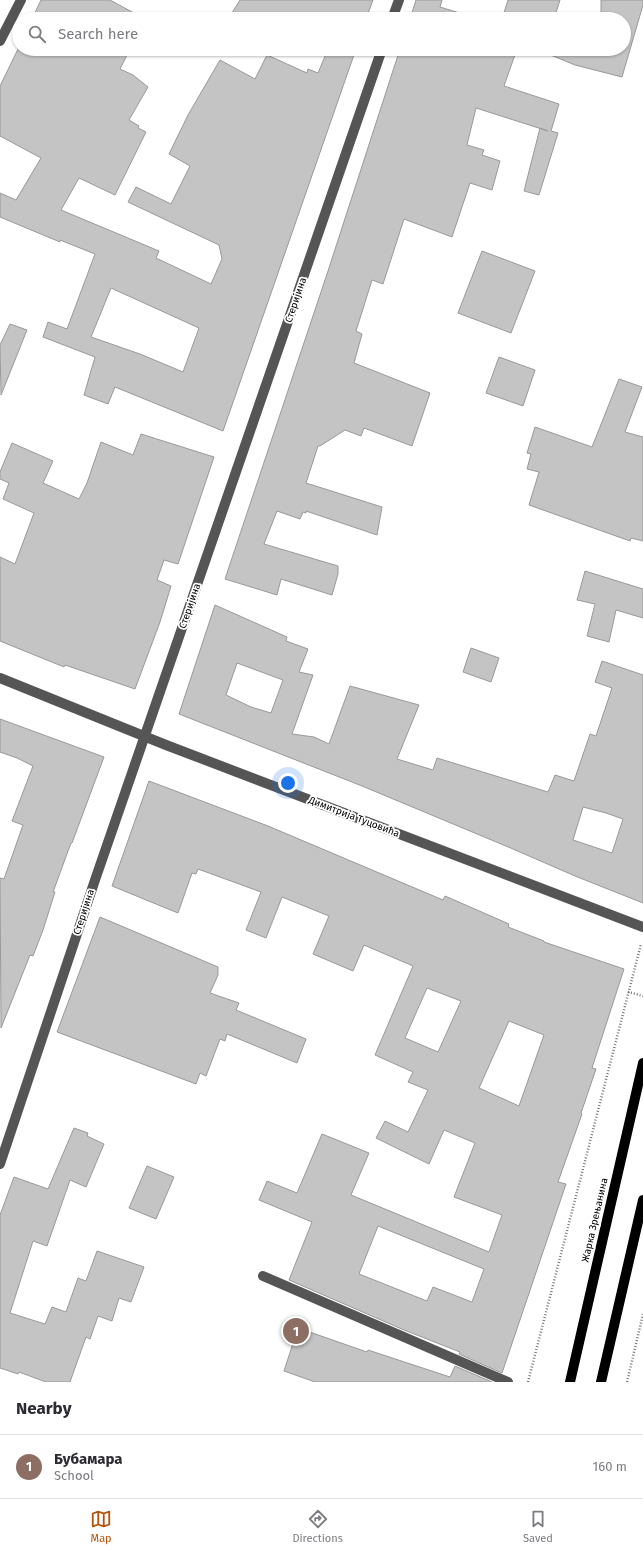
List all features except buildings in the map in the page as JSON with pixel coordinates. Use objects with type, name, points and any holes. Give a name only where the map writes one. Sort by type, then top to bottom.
[{"type":"main road","name":"Жарка Зрењанина","points":[[570,1382],[643,1063]]},
{"type":"main road","points":[[601,1382],[643,1200]]},
{"type":"street","points":[[15,12],[21,0]]},
{"type":"street","points":[[395,12],[399,0]]},
{"type":"street","points":[[0,41],[12,18]]},
{"type":"street","name":"Стеријина","points":[[0,1164],[144,736],[380,56]]},
{"type":"street","name":"Димитрија Туцовића","points":[[0,678],[166,746],[643,927]]},
{"type":"street","points":[[263,1276],[508,1382]]},
{"type":"path","points":[[528,1382],[643,937]]},
{"type":"path","points":[[628,992],[643,996]]},
{"type":"path","points":[[627,1382],[643,1314]]},
{"type":"place","name":"Бубамара","points":[[296,1331]]}]
